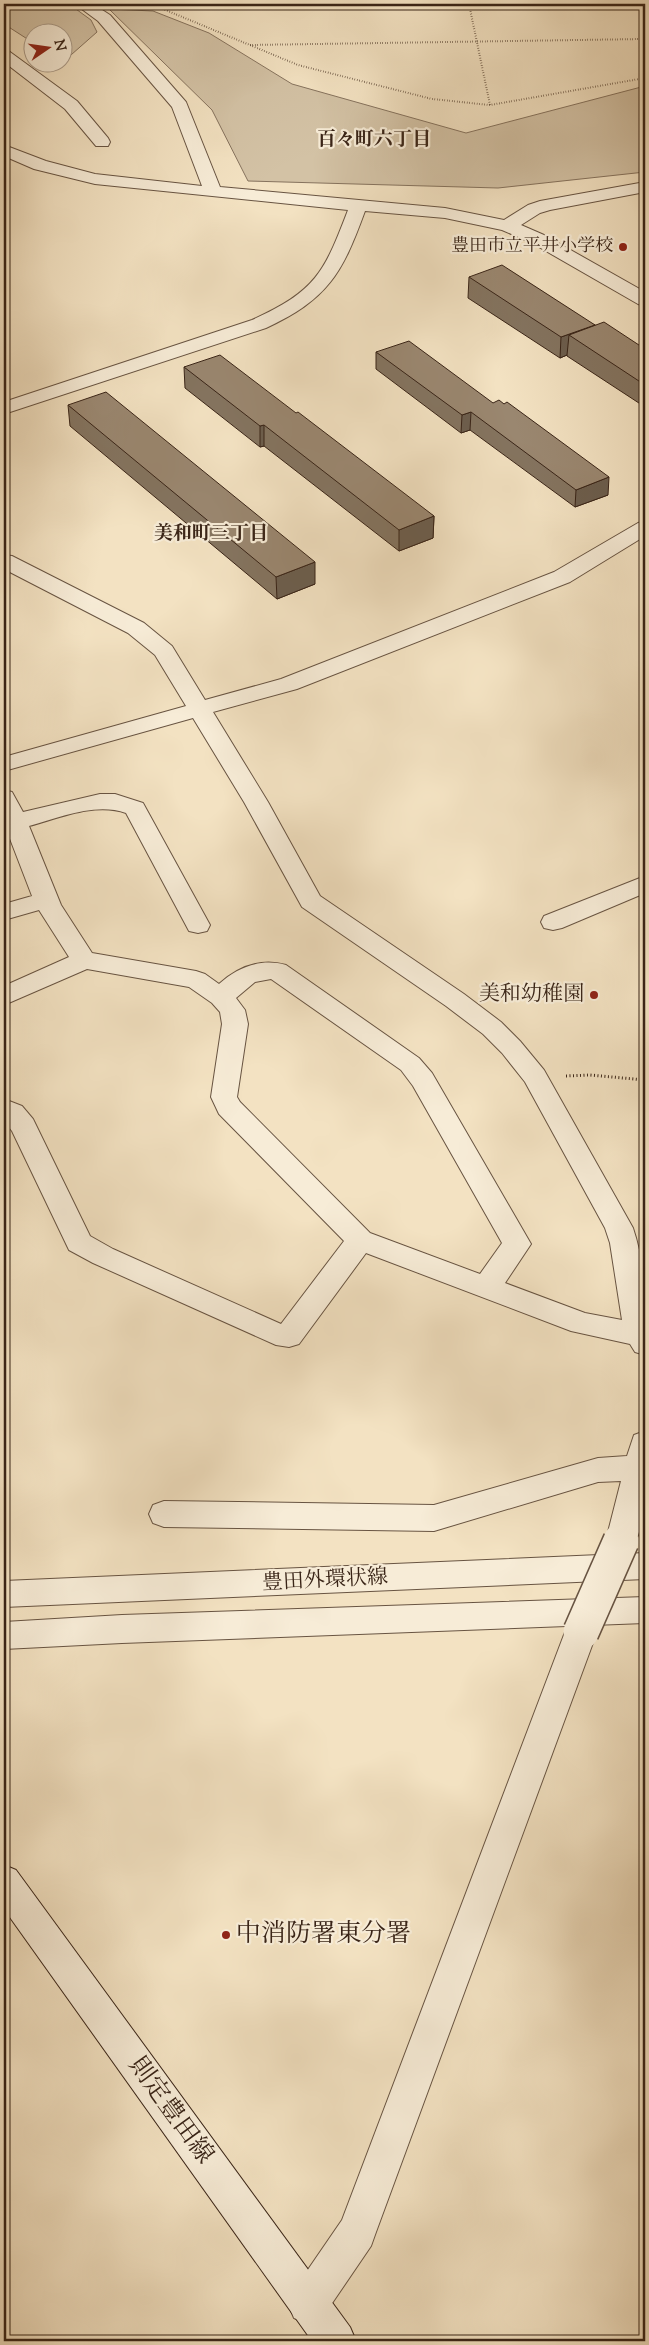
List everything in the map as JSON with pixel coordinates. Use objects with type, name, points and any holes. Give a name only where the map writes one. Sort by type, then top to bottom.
[{"type":"street","points":[[83,4],[104,18],[180,106],[213,192]]},
{"type":"street","points":[[4,55],[71,105],[102,142]]},
{"type":"street","points":[[4,150],[40,164],[95,179],[213,192],[445,213],[507,226],[538,238],[645,300]]},
{"type":"street","points":[[507,226],[534,209],[546,205],[645,187]]},
{"type":"street","points":[[4,408],[259,324],[277,316],[306,298],[331,272],[359,204]]},
{"type":"street","points":[[4,764],[289,684],[562,577],[645,527]]},
{"type":"street","points":[[4,561],[136,628],[164,651],[201,710],[311,901],[455,1000],[492,1028],[535,1076],[619,1228],[624,1243],[642,1340],[581,1323],[360,1240],[228,1107],[224,1097],[235,1024],[232,1010],[221,997],[196,980],[84,960],[4,996]]},
{"type":"street","points":[[4,797],[10,822],[23,843],[46,900],[84,960]]},
{"type":"street","points":[[10,822],[100,801],[115,801],[135,808],[198,925]]},
{"type":"street","points":[[553,922],[645,884]]},
{"type":"street","points":[[4,912],[46,900]]},
{"type":"street","points":[[221,997],[234,984],[255,970],[277,971],[410,1064],[423,1080],[517,1244],[486,1288]]},
{"type":"street","points":[[4,1108],[12,1113],[23,1126],[79,1242],[102,1256],[276,1334],[289,1336],[360,1240]]},
{"type":"street","points":[[164,1514],[434,1518],[598,1470],[642,1455]]},
{"type":"street","points":[[308,2304],[358,2232],[581,1632],[623,1536],[642,1455]]},
{"type":"street","name":"豊田外環状線","points":[[4,1594],[645,1566]]},
{"type":"street","name":"豊田外環状線","points":[[4,1636],[122,1629],[645,1610]]},
{"type":"street","name":"則定豊田線","points":[[4,1881],[336,2341]]},
{"type":"path","points":[[151,4],[298,65],[432,99],[490,106],[645,78]]},
{"type":"path","points":[[469,4],[490,106]]},
{"type":"path","points":[[250,46],[644,39]]},
{"type":"path","points":[[535,1076],[590,1075],[645,1080]]},
{"type":"shaded area","points":[[4,4],[69,4],[91,20],[97,32],[72,54],[72,22],[22,22],[22,36],[4,24]]},
{"type":"shaded area","points":[[109,9],[153,11],[209,33],[292,84],[466,133],[645,86],[645,172],[498,188],[248,181],[212,110]]},
{"type":"building","points":[[502,265],[595,325],[561,337],[469,277]]},
{"type":"building","points":[[604,322],[645,349],[645,385],[569,335]]},
{"type":"building","points":[[409,341],[493,403],[499,400],[504,404],[507,402],[609,477],[576,490],[471,412],[462,415],[376,352]]},
{"type":"building","points":[[220,355],[434,516],[399,530],[264,425],[260,426],[184,367]]},
{"type":"building","points":[[106,392],[315,562],[276,577],[68,405]]},
{"type":"place","name":"豊田市立平井小学校","points":[[623,247]]},
{"type":"place","name":"美和幼稚園","points":[[594,995]]},
{"type":"place","name":"中消防署東分署","points":[[226,1935]]},
{"type":"district","name":"百々町六丁目","points":[[374,140]]},
{"type":"district","name":"美和町三丁目","points":[[211,534]]}]
